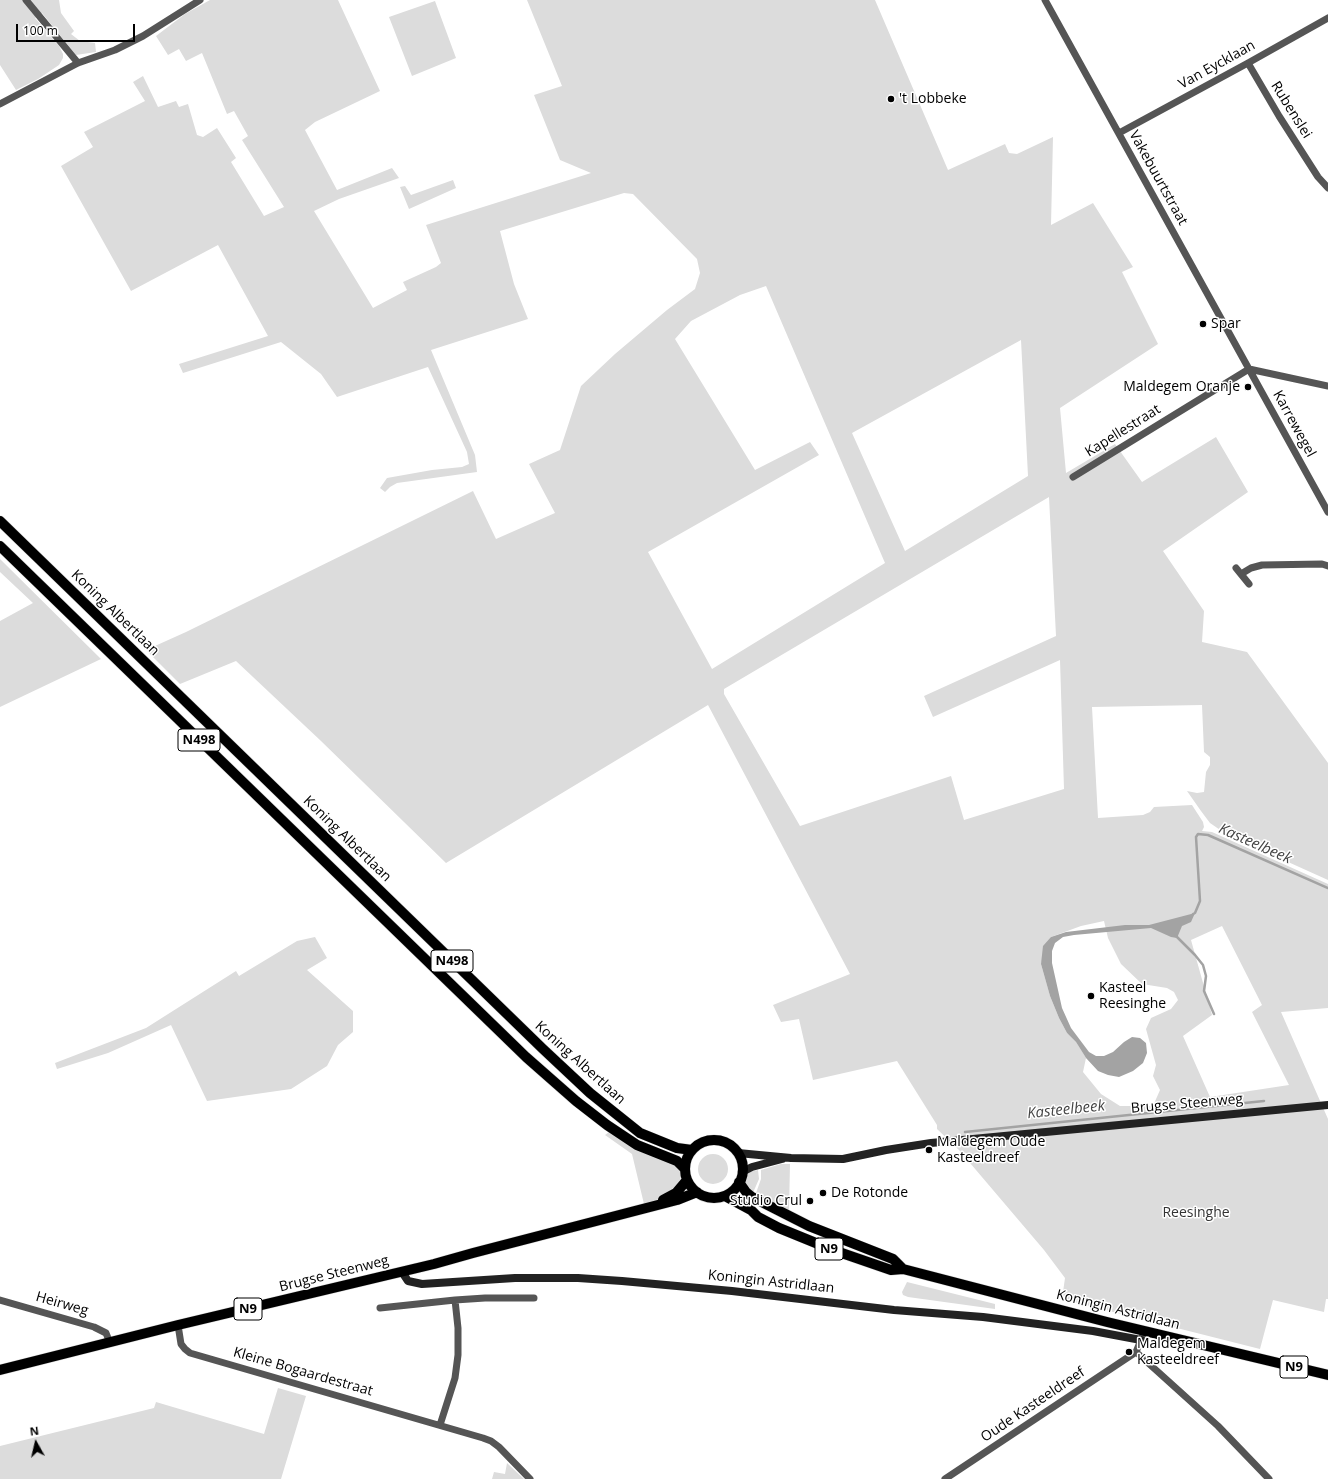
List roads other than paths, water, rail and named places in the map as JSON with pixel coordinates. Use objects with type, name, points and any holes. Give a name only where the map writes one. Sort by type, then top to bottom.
[{"type":"main road","name":"Koning Albertlaan","points":[[0,521],[590,1093],[640,1134],[677,1148],[692,1150]]},
{"type":"main road","name":"Koning Albertlaan","points":[[0,546],[526,1057],[576,1101],[607,1125],[637,1145],[677,1161],[685,1169]]},
{"type":"main road","name":"Brugse Steenweg","points":[[692,1150],[705,1142],[720,1141],[727,1144],[738,1153],[791,1158],[843,1159],[897,1148],[939,1142],[1325,1105]]},
{"type":"main road","points":[[692,1150],[688,1155],[685,1169],[687,1180],[691,1187],[697,1192],[709,1197],[717,1198],[725,1196],[736,1188],[739,1182],[742,1172],[741,1159],[738,1153]]},
{"type":"main road","name":"Brugse Steenweg","points":[[742,1172],[758,1165],[791,1158]]},
{"type":"main road","name":"Brugse Steenweg","points":[[650,1208],[676,1193],[687,1180]]},
{"type":"main road","name":"Koningin Astridlaan","points":[[739,1182],[746,1192],[752,1197],[809,1226],[893,1259],[903,1269]]},
{"type":"main road","name":"Brugse Steenweg","points":[[0,1370],[178,1325],[402,1272],[650,1208],[697,1192]]},
{"type":"main road","name":"Koningin Astridlaan","points":[[725,1196],[751,1210],[758,1217],[779,1228],[833,1250],[891,1270],[903,1269],[997,1294],[1142,1336],[1328,1375]]},
{"type":"main road","name":"Koningin Astridlaan","points":[[402,1272],[408,1281],[422,1284],[515,1278],[578,1278],[622,1281],[732,1291],[902,1311],[983,1317],[1142,1336]]},
{"type":"street","points":[[26,0],[78,64]]},
{"type":"street","points":[[0,104],[78,64],[115,50],[143,36],[200,0]]},
{"type":"street","name":"Vakebuurtstraat","points":[[1045,0],[1249,369]]},
{"type":"street","name":"Van Eycklaan","points":[[1118,133],[1328,18]]},
{"type":"street","name":"Rubenslei","points":[[1248,63],[1279,116],[1318,177],[1328,188]]},
{"type":"street","points":[[1249,369],[1328,386]]},
{"type":"street","name":"Kapellestraat","points":[[1073,477],[1249,369]]},
{"type":"street","name":"Karrewegel","points":[[1249,369],[1327,511]]},
{"type":"street","points":[[1249,584],[1239,571],[1262,565],[1322,564],[1328,566]]},
{"type":"street","points":[[380,1308],[485,1298],[534,1298]]},
{"type":"street","name":"Heirweg","points":[[0,1300],[94,1327],[106,1333],[110,1342]]},
{"type":"street","points":[[440,1425],[455,1378],[458,1355],[458,1328],[455,1300]]},
{"type":"street","name":"Kleine Bogaardestraat","points":[[178,1325],[181,1344],[184,1349],[190,1353],[491,1441],[530,1479]]},
{"type":"street","points":[[1142,1336],[1136,1352],[1218,1426],[1269,1479]]},
{"type":"street","name":"Oude Kasteeldreef","points":[[945,1479],[1136,1352]]},
{"type":"waterway","name":"Kasteelbeek","points":[[1193,914],[1195,913],[1200,901],[1196,837],[1198,834],[1208,835],[1328,888]]},
{"type":"waterway","name":"Kasteelbeek","points":[[1176,936],[1203,965],[1206,976],[1204,991],[1214,1014]]},
{"type":"waterway","name":"Kasteelbeek","points":[[965,1132],[1264,1101]]},
{"type":"place","name":"'t Lobbeke","points":[[891,99]]},
{"type":"place","name":"Spar","points":[[1203,324]]},
{"type":"place","name":"Maldegem Oranje","points":[[1248,387]]},
{"type":"place","name":"Kasteel Reesinghe","points":[[1091,996]]},
{"type":"place","name":"Maldegem Oude Kasteeldreef","points":[[929,1150]]},
{"type":"place","name":"De Rotonde","points":[[823,1193]]},
{"type":"place","name":"Studio Crul","points":[[810,1201]]},
{"type":"place","name":"Maldegem Kasteeldreef","points":[[1129,1352]]},
{"type":"park label","name":"Reesinghe","points":[[1196,1213]]}]
